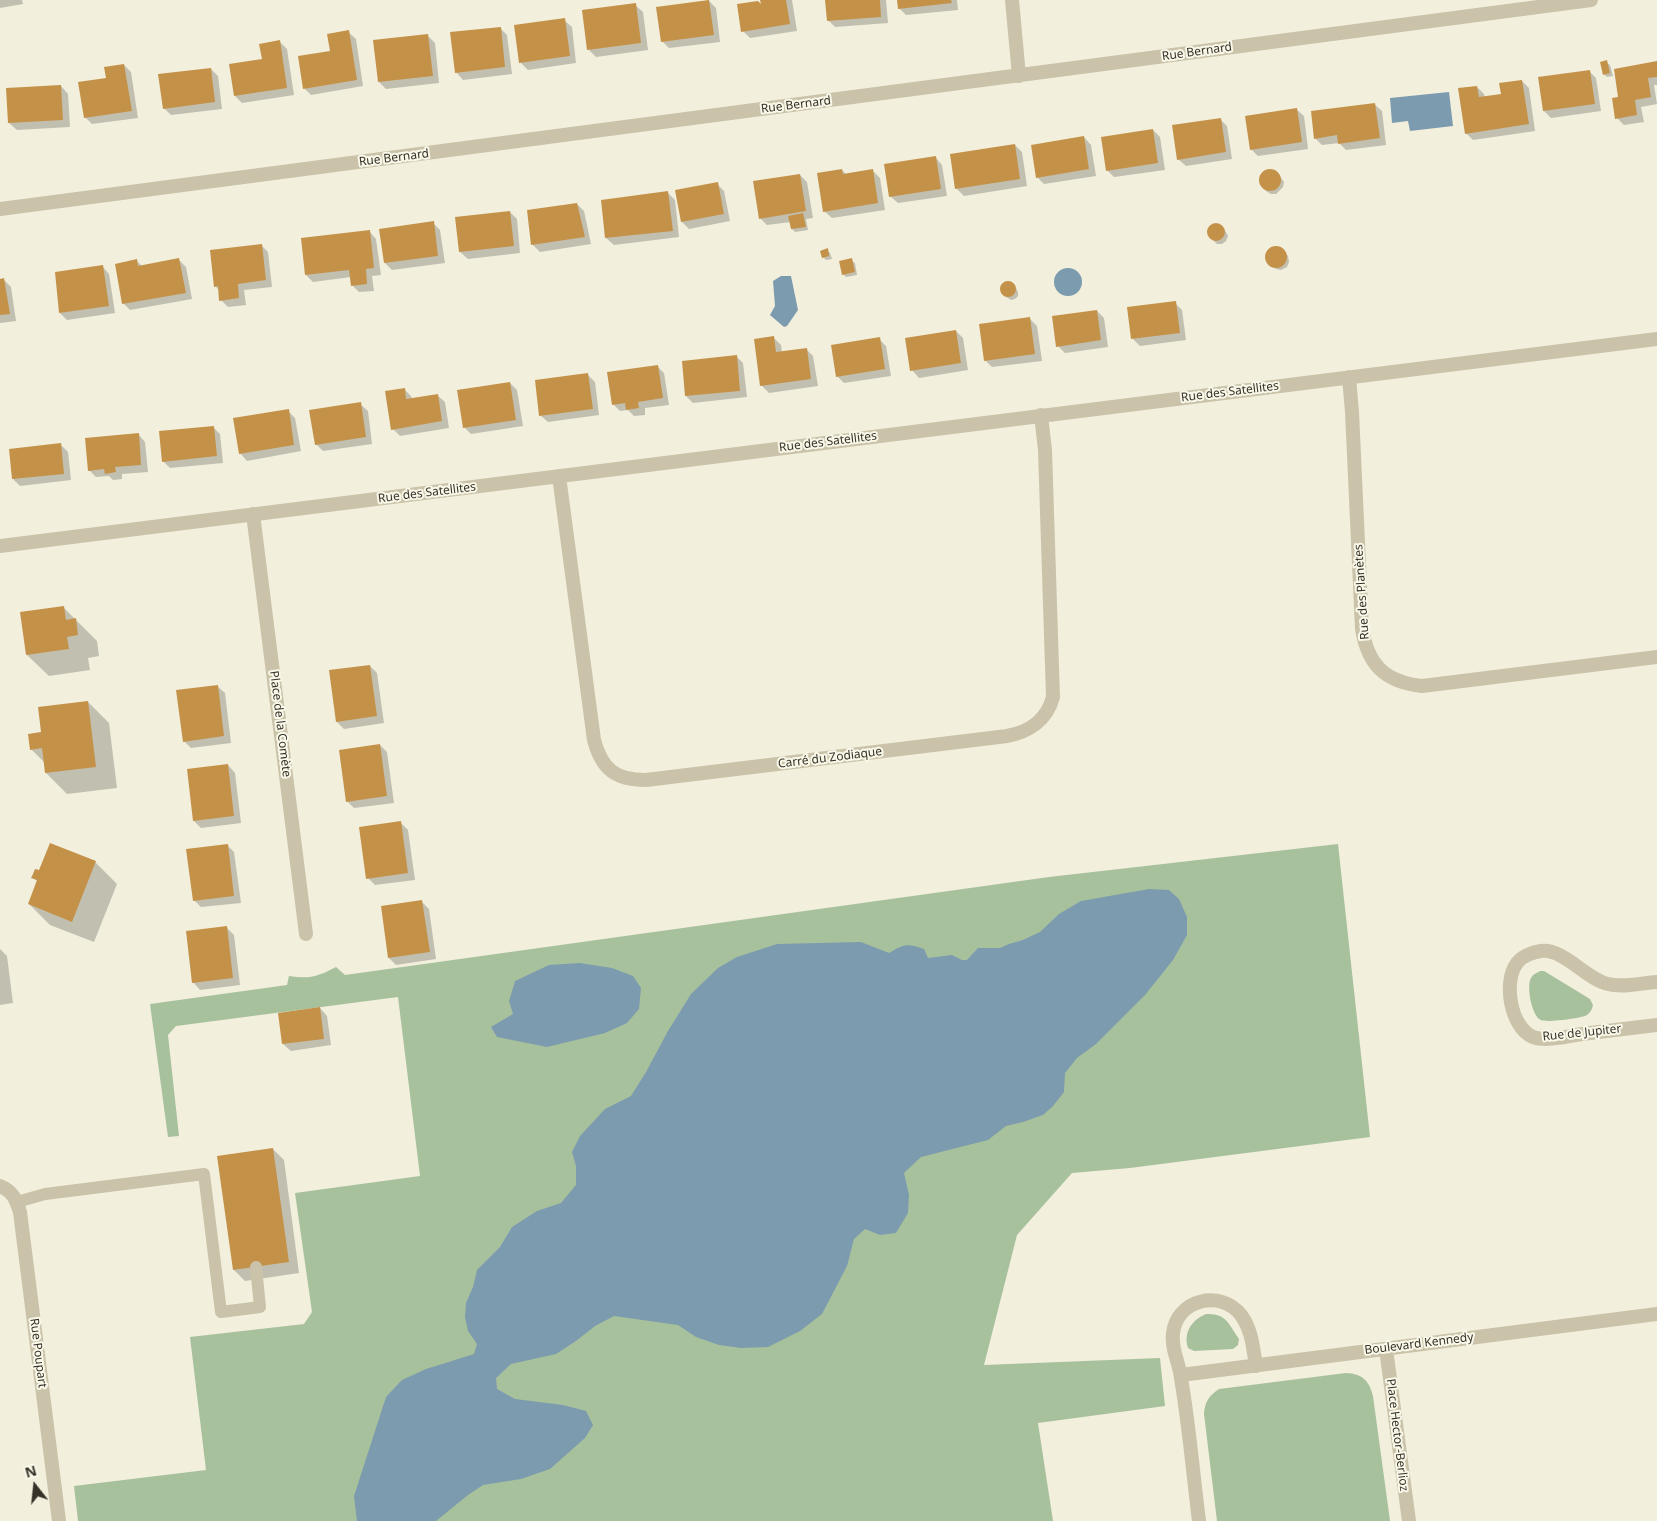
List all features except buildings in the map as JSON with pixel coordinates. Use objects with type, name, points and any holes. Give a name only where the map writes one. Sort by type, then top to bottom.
[{"type":"street","points":[[1012,0],[1019,76]]},
{"type":"street","name":"Rue Bernard","points":[[0,209],[1591,0]]},
{"type":"street","name":"Rue des Satellites","points":[[0,546],[1657,339]]},
{"type":"street","name":"Rue des Planètes","points":[[1349,377],[1362,629],[1364,643],[1369,655],[1384,673],[1396,680],[1422,686],[1657,657]]},
{"type":"street","name":"Carré du Zodiaque","points":[[559,476],[594,740],[601,760],[616,774],[626,779],[646,780],[998,738],[1017,735],[1033,727],[1046,714],[1051,706],[1053,697],[1045,450],[1041,415]]},
{"type":"street","name":"Place de la Comète","points":[[253,514],[306,934]]},
{"type":"street","name":"Rue de Jupiter","points":[[1657,982],[1608,984],[1560,956],[1548,951],[1539,951],[1526,956],[1518,962],[1512,972],[1510,984],[1514,1016],[1526,1033],[1534,1037],[1556,1038],[1657,1025]]},
{"type":"street","name":"Rue Poupart","points":[[4,1187],[13,1194],[20,1212],[59,1521]]},
{"type":"street","points":[[1199,1521],[1181,1375],[1173,1343],[1176,1321],[1191,1304],[1201,1301],[1222,1301],[1230,1305],[1240,1314],[1251,1333],[1256,1366]]},
{"type":"street","name":"Boulevard Kennedy","points":[[1181,1375],[1657,1314]]},
{"type":"street","name":"Place Hector-Berlioz","points":[[1386,1349],[1409,1521]]},
{"type":"lane","points":[[16,1202],[45,1194],[204,1174],[220,1312],[260,1307],[256,1267]]},
{"type":"green space","points":[[1338,844],[1370,1137],[1130,1168],[1072,1173],[1017,1235],[984,1365],[1160,1358],[1165,1406],[1038,1423],[1053,1521],[78,1521],[74,1486],[206,1470],[190,1337],[304,1324],[312,1312],[295,1193],[420,1176],[398,997],[176,1026],[168,1035],[179,1136],[168,1137],[150,1004],[287,985],[289,976],[313,976],[336,967],[345,975],[1049,877]]},
{"type":"green space","points":[[1540,971],[1544,971],[1590,999],[1593,1005],[1589,1013],[1557,1021],[1544,1021],[1538,1018],[1533,1008],[1529,988],[1532,977]]},
{"type":"green space","points":[[1206,1314],[1219,1316],[1227,1321],[1239,1339],[1238,1345],[1233,1349],[1194,1351],[1188,1348],[1187,1337],[1190,1327]]},
{"type":"green space","points":[[1346,1373],[1361,1376],[1367,1382],[1373,1396],[1390,1521],[1217,1521],[1204,1414],[1205,1406],[1210,1397],[1219,1389]]},
{"type":"water","points":[[1449,92],[1453,126],[1410,131],[1408,121],[1392,123],[1390,98]]},
{"type":"water","points":[[1068,268],[1078,272],[1082,282],[1078,292],[1068,296],[1058,292],[1054,282],[1058,272]]},
{"type":"water","points":[[781,276],[791,276],[798,310],[787,326],[784,327],[770,315],[775,306],[773,281]]},
{"type":"water","points":[[1149,889],[1169,890],[1179,899],[1187,917],[1187,935],[1173,960],[1145,995],[1096,1044],[1077,1058],[1065,1073],[1064,1092],[1043,1115],[1006,1126],[988,1140],[921,1157],[904,1173],[909,1195],[908,1213],[896,1233],[880,1235],[865,1229],[854,1239],[847,1266],[822,1314],[800,1331],[768,1347],[741,1348],[719,1345],[696,1337],[678,1325],[614,1316],[595,1326],[556,1354],[511,1364],[496,1378],[497,1389],[515,1399],[563,1405],[586,1411],[593,1425],[585,1438],[550,1469],[521,1479],[483,1485],[436,1521],[357,1521],[354,1496],[386,1397],[402,1380],[426,1369],[474,1354],[477,1344],[468,1331],[465,1317],[466,1303],[473,1287],[477,1270],[500,1247],[512,1227],[537,1211],[561,1203],[576,1185],[576,1166],[572,1152],[580,1136],[605,1109],[631,1096],[691,994],[718,968],[737,957],[777,944],[861,942],[889,953],[902,946],[910,945],[924,949],[928,958],[952,955],[962,960],[967,960],[978,948],[1000,948],[1040,932],[1059,914],[1081,901]]},
{"type":"water","points":[[580,963],[612,968],[633,976],[641,988],[639,1009],[627,1023],[605,1033],[547,1047],[497,1037],[491,1027],[513,1014],[509,1001],[515,981],[549,965]]}]
